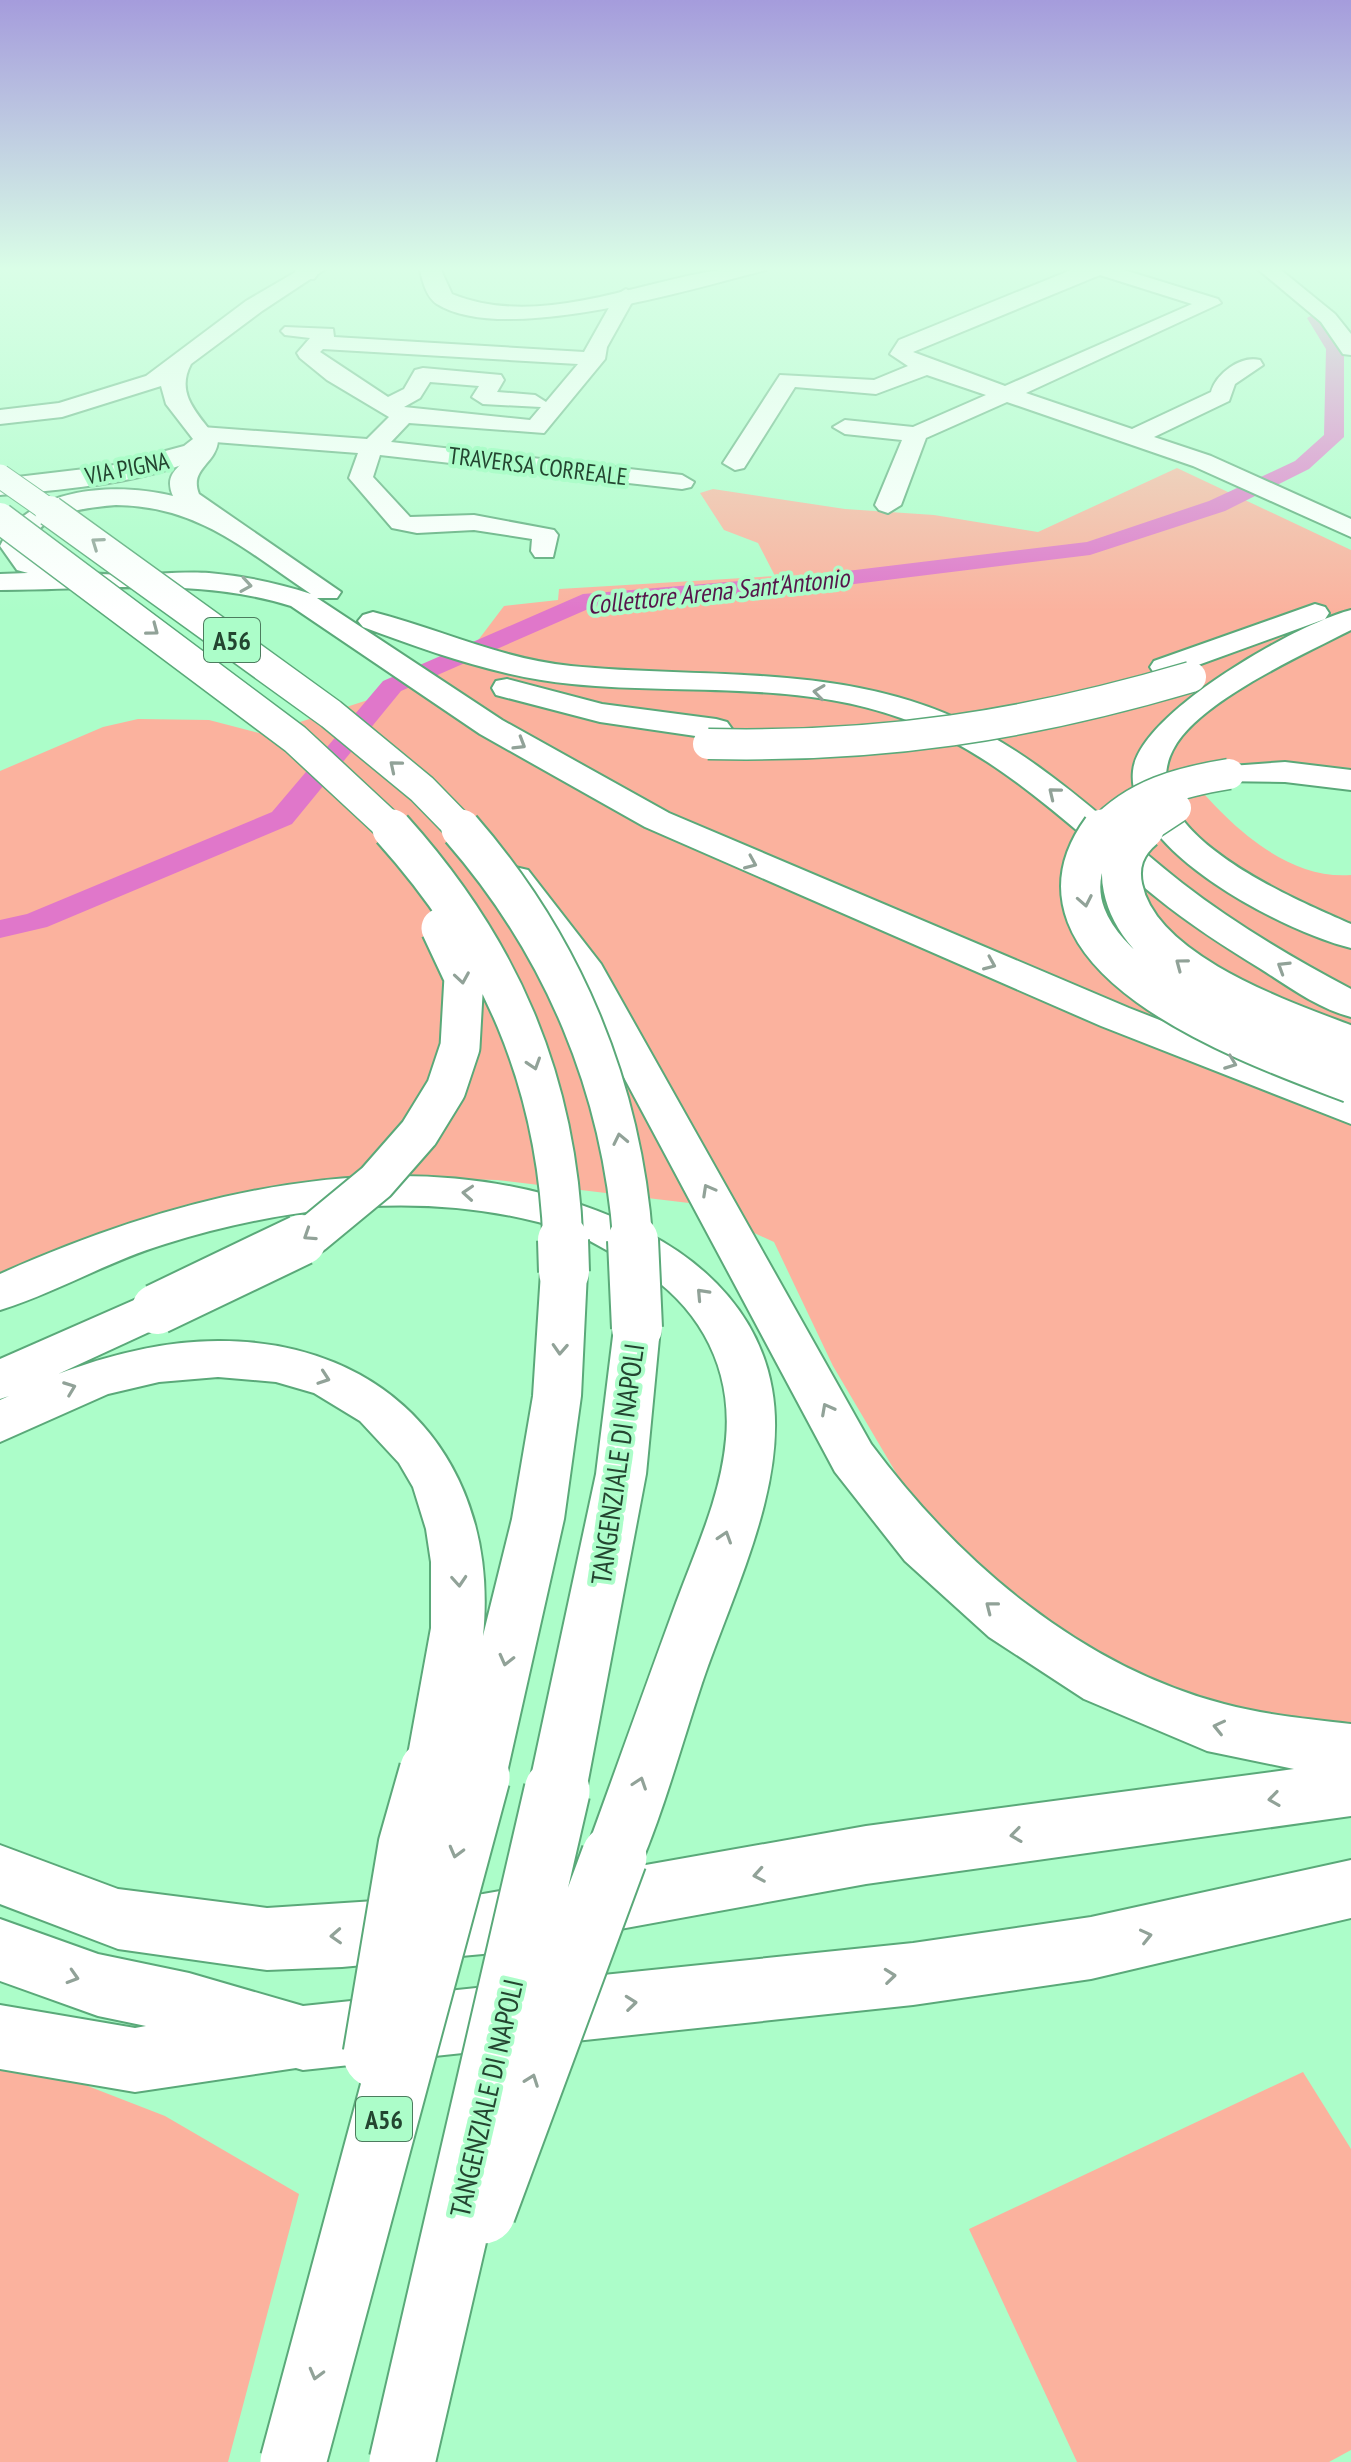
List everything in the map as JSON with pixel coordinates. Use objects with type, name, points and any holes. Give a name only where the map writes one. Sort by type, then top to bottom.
[{"type":"main road","name":"VIA PIGNA","points":[[0,417],[46,413],[154,381]]},
{"type":"main road","name":"VIA PIGNA","points":[[0,487],[160,464],[193,453],[204,437],[180,408],[170,388],[171,381]]},
{"type":"main road","name":"VIA PIGNA","points":[[90,402],[136,397],[168,402],[180,408]]},
{"type":"main road","points":[[204,437],[205,451],[184,470],[181,486],[188,499],[379,637],[491,727],[657,820],[1115,1017],[1351,1110]]},
{"type":"main road","name":"TANGENZIALE DI NAPOLI","points":[[0,476],[302,692],[389,761],[452,819],[505,883],[540,937],[597,1058],[621,1141],[629,1188],[637,1328],[621,1474],[557,1791],[402,2462]]},
{"type":"main road","points":[[118,582],[38,569],[16,553],[16,537],[27,523],[64,506],[107,498],[154,499],[207,515]]},
{"type":"main road","name":"A56","points":[[0,518],[259,709],[347,780],[420,857],[461,912],[491,965],[529,1051],[543,1092],[553,1141],[561,1195],[564,1272],[557,1396],[542,1492],[456,1768],[331,2316],[293,2462]]},
{"type":"main road","points":[[0,582],[223,582],[282,593],[466,673],[565,706],[680,726],[808,732],[947,720],[1049,700],[1165,667],[1351,600]]},
{"type":"main road","points":[[379,637],[477,696],[574,725],[708,744],[826,747],[946,737],[1038,720],[1191,677],[1351,619]]},
{"type":"main road","points":[[1351,619],[1194,708],[1164,736],[1154,753],[1149,782],[1153,798],[1169,826],[1216,871],[1262,897],[1351,937]]},
{"type":"main road","points":[[379,637],[539,671],[813,691],[911,711],[966,736],[1023,770],[1182,899],[1248,945],[1351,1005]]},
{"type":"main road","points":[[1351,780],[1285,772],[1234,783],[1178,807],[1139,832],[1121,866],[1120,880],[1127,904],[1146,934],[1204,981],[1276,1017],[1351,1046]]},
{"type":"main road","points":[[1351,795],[1188,781],[1151,794],[1107,823],[1092,844],[1083,872],[1083,900],[1089,916],[1109,950],[1147,988],[1170,1005],[1228,1034],[1351,1083]]},
{"type":"main road","points":[[0,1380],[284,1251],[336,1216],[400,1157],[419,1133],[446,1089],[460,1047],[464,977],[457,957],[376,810]]},
{"type":"main road","points":[[452,819],[527,890],[582,964],[853,1458],[881,1500],[910,1533],[990,1607],[1078,1668],[1163,1708],[1209,1725],[1351,1750]]},
{"type":"main road","points":[[0,1293],[119,1243],[188,1222],[309,1198],[373,1190],[494,1195],[569,1213],[619,1234],[701,1290],[728,1330],[748,1384],[750,1450],[730,1523],[614,1857],[417,2390]]},
{"type":"main road","points":[[0,1423],[48,1397],[102,1376],[185,1359],[264,1363],[334,1381],[364,1398],[398,1428],[425,1464],[442,1492],[453,1530],[461,1608],[456,1768]]},
{"type":"main road","points":[[0,1874],[52,1897],[118,1919],[267,1939],[342,1936],[483,1924],[866,1855],[1351,1789]]},
{"type":"main road","points":[[0,2037],[135,2060],[303,2038],[913,1974],[1091,1948],[1351,1889]]},
{"type":"main road","points":[[0,1950],[98,1985],[189,2004],[303,2038]]},
{"type":"street","points":[[345,381],[395,412],[536,428],[576,381]]},
{"type":"street","points":[[419,381],[395,412],[361,470],[361,478],[401,523],[411,526],[463,522],[551,524],[582,472]]},
{"type":"street","points":[[492,381],[483,397],[556,404]]},
{"type":"street","points":[[735,463],[787,381]]},
{"type":"street","points":[[799,381],[876,387],[891,381]]},
{"type":"street","points":[[967,381],[1202,461],[1351,529]]},
{"type":"street","points":[[845,427],[916,434],[1031,381]]},
{"type":"street","points":[[1132,438],[1221,396],[1225,381]]},
{"type":"street","points":[[888,505],[916,434]]},
{"type":"street","name":"TRAVERSA CORREALE","points":[[204,437],[373,447],[682,482]]},
{"type":"street","points":[[1177,453],[1191,464],[1351,538]]},
{"type":"shaded area","points":[[1177,468],[1351,550],[1351,768],[1233,763],[1186,773],[1237,827],[1279,857],[1302,868],[1326,874],[1351,875],[1351,1731],[1319,1730],[1134,1677],[1009,1598],[918,1510],[833,1366],[774,1242],[689,1203],[497,1180],[355,1176],[248,1197],[0,1282],[0,771],[103,727],[138,719],[209,720],[263,734],[405,688],[476,643],[504,606],[558,600],[559,589],[775,576],[758,543],[724,530],[700,493],[713,489],[845,509],[934,515],[1038,532]]},
{"type":"shaded area","points":[[0,2066],[80,2083],[165,2116],[299,2194],[228,2462],[0,2462]]},
{"type":"shaded area","points":[[1303,2072],[1351,2149],[1351,2450],[1329,2462],[1077,2462],[969,2229]]},
{"type":"waterway","name":"Collettore Arena Sant'Antonio","points":[[0,929],[36,921],[282,818],[392,686],[591,599],[814,582],[1090,548],[1217,506],[1302,465],[1334,437],[1335,381]]}]
